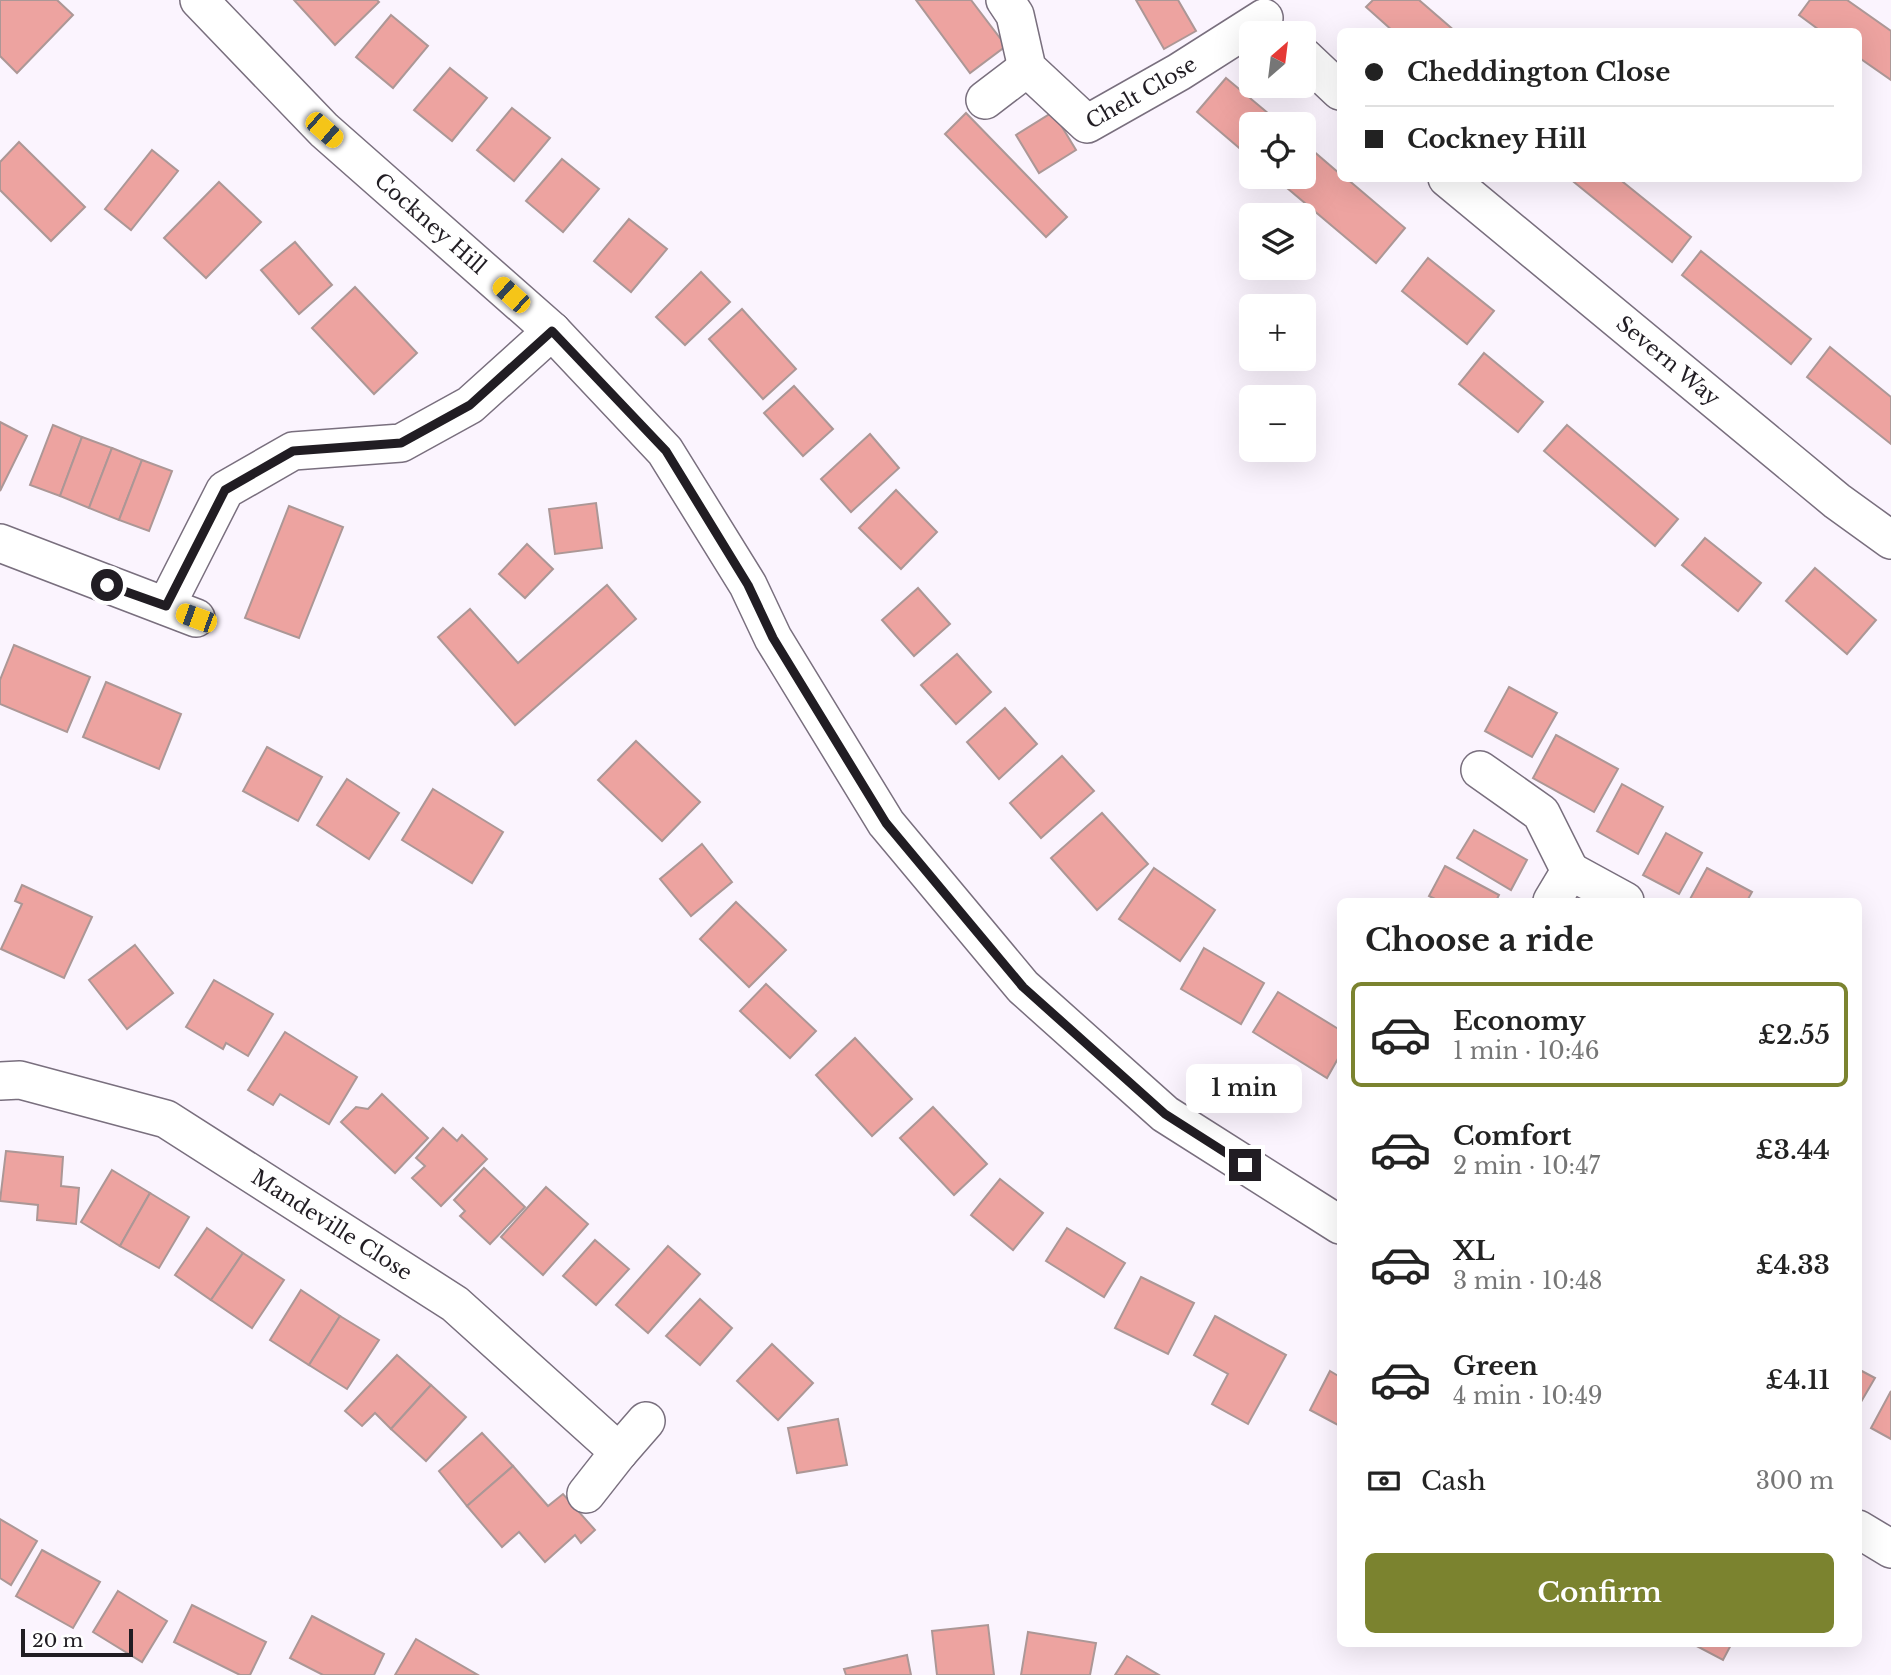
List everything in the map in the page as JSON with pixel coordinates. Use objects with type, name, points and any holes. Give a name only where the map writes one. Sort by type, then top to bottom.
[{"type":"street","name":"Cockney Hill","points":[[199,0],[324,130],[552,331],[666,451],[748,585],[773,638],[886,823],[1023,987],[1165,1114],[1337,1223]]},
{"type":"street","points":[[985,100],[1027,68],[1015,15],[1005,0]]},
{"type":"street","name":"Chelt Close","points":[[1027,68],[1087,124],[1179,72],[1266,17]]},
{"type":"street","points":[[1316,68],[1337,87]]},
{"type":"street","name":"Severn Way","points":[[1452,182],[1837,501],[1891,540]]},
{"type":"street","points":[[0,543],[181,612],[225,490],[293,451],[401,443],[470,405],[552,331]]},
{"type":"street","points":[[1480,770],[1541,813],[1561,886],[1612,898]]},
{"type":"street","name":"Mandeville Close","points":[[0,1081],[20,1080],[166,1119],[455,1304],[619,1452]]},
{"type":"street","points":[[586,1494],[646,1421]]},
{"type":"street","points":[[1862,1531],[1891,1549]]},
{"type":"building","points":[[0,0],[57,0],[73,15],[17,73],[0,56]]},
{"type":"building","points":[[294,0],[377,0],[379,2],[335,45]]},
{"type":"building","points":[[916,0],[971,0],[1006,46],[970,73]]},
{"type":"building","points":[[1136,0],[1178,0],[1196,31],[1164,49]]},
{"type":"building","points":[[1373,0],[1419,0],[1451,28],[1390,28],[1366,7]]},
{"type":"building","points":[[1810,0],[1847,0],[1891,31],[1891,80],[1862,60],[1862,28],[1817,28],[1799,15]]},
{"type":"building","points":[[391,15],[428,46],[393,88],[356,57]]},
{"type":"building","points":[[450,68],[487,98],[452,141],[414,110]]},
{"type":"building","points":[[1226,78],[1239,89],[1239,98],[1250,98],[1267,112],[1239,112],[1239,148],[1197,112]]},
{"type":"building","points":[[512,108],[550,138],[514,181],[477,150]]},
{"type":"building","points":[[1053,112],[1076,150],[1039,173],[1016,135]]},
{"type":"building","points":[[966,113],[1067,217],[1046,237],[945,134]]},
{"type":"building","points":[[19,142],[85,207],[51,241],[0,190],[0,162]]},
{"type":"building","points":[[152,150],[178,171],[131,230],[105,209]]},
{"type":"building","points":[[1316,153],[1337,171],[1337,182],[1351,182],[1405,228],[1376,263],[1316,212],[1316,203],[1305,203],[1288,189],[1316,189]]},
{"type":"building","points":[[562,159],[599,189],[563,232],[526,201]]},
{"type":"building","points":[[219,182],[261,222],[206,278],[164,238]]},
{"type":"building","points":[[1574,182],[1623,182],[1691,237],[1672,262]]},
{"type":"building","points":[[629,219],[667,249],[631,292],[594,261]]},
{"type":"building","points":[[295,242],[332,285],[299,314],[261,270]]},
{"type":"building","points":[[1701,251],[1811,339],[1791,364],[1682,275]]},
{"type":"building","points":[[1428,258],[1494,311],[1467,344],[1402,291]]},
{"type":"building","points":[[701,272],[730,302],[685,345],[656,317]]},
{"type":"building","points":[[355,287],[417,353],[374,394],[312,328]]},
{"type":"building","points":[[742,309],[796,369],[763,399],[709,339]]},
{"type":"building","points":[[1830,347],[1891,397],[1891,444],[1807,377]]},
{"type":"building","points":[[1484,353],[1543,402],[1518,432],[1459,384]]},
{"type":"building","points":[[794,386],[833,429],[803,456],[764,413]]},
{"type":"building","points":[[0,422],[27,436],[0,491]]},
{"type":"building","points":[[53,425],[82,437],[60,496],[30,485]]},
{"type":"building","points":[[1567,425],[1678,519],[1655,546],[1544,451]]},
{"type":"building","points":[[870,434],[899,468],[851,512],[821,479]]},
{"type":"building","points":[[82,437],[112,448],[89,508],[60,496]]},
{"type":"building","points":[[112,448],[142,460],[119,520],[89,508]]},
{"type":"building","points":[[142,460],[172,471],[149,531],[119,520]]},
{"type":"building","points":[[896,490],[937,532],[901,569],[859,528]]},
{"type":"building","points":[[596,503],[602,548],[555,554],[549,509]]},
{"type":"building","points":[[289,506],[343,527],[299,638],[245,618]]},
{"type":"building","points":[[1705,538],[1761,583],[1738,611],[1682,565]]},
{"type":"building","points":[[527,544],[553,569],[525,598],[499,574]]},
{"type":"building","points":[[1815,568],[1876,620],[1847,654],[1786,601]]},
{"type":"building","points":[[607,585],[636,619],[515,725],[438,637],[470,609],[518,663]]},
{"type":"building","points":[[918,588],[950,624],[914,656],[882,620]]},
{"type":"building","points":[[14,645],[90,677],[67,732],[0,704],[0,680]]},
{"type":"building","points":[[957,654],[991,692],[956,724],[921,685]]},
{"type":"building","points":[[106,682],[181,714],[159,769],[83,737]]},
{"type":"building","points":[[1509,687],[1557,713],[1532,757],[1485,731]]},
{"type":"building","points":[[1005,708],[1037,744],[999,779],[967,742]]},
{"type":"building","points":[[1556,735],[1618,769],[1594,812],[1533,778]]},
{"type":"building","points":[[636,741],[700,802],[662,841],[598,780]]},
{"type":"building","points":[[267,747],[322,777],[298,821],[243,791]]},
{"type":"building","points":[[1062,756],[1094,791],[1041,838],[1010,803]]},
{"type":"building","points":[[347,779],[399,813],[369,859],[317,825]]},
{"type":"building","points":[[1622,784],[1663,807],[1638,854],[1597,831]]},
{"type":"building","points":[[433,789],[503,832],[472,883],[402,840]]},
{"type":"building","points":[[1102,813],[1148,864],[1097,910],[1051,858]]},
{"type":"building","points":[[1474,830],[1527,860],[1511,890],[1457,858]]},
{"type":"building","points":[[1666,833],[1702,853],[1679,894],[1643,875]]},
{"type":"building","points":[[702,844],[732,882],[691,916],[660,879]]},
{"type":"building","points":[[1445,866],[1499,895],[1498,898],[1429,896]]},
{"type":"building","points":[[1154,868],[1215,910],[1180,961],[1119,919]]},
{"type":"building","points":[[1707,868],[1752,892],[1749,898],[1691,898]]},
{"type":"building","points":[[22,885],[92,917],[64,978],[1,949],[22,904],[15,901]]},
{"type":"building","points":[[736,902],[786,950],[749,987],[700,939]]},
{"type":"building","points":[[135,945],[173,993],[127,1029],[89,980]]},
{"type":"building","points":[[1204,948],[1264,983],[1241,1024],[1181,989]]},
{"type":"building","points":[[214,980],[273,1014],[248,1056],[226,1043],[223,1049],[186,1027]]},
{"type":"building","points":[[766,984],[816,1031],[790,1058],[740,1011]]},
{"type":"building","points":[[1278,992],[1337,1028],[1337,1060],[1327,1078],[1253,1032]]},
{"type":"building","points":[[285,1032],[357,1077],[329,1124],[280,1094],[273,1105],[248,1090]]},
{"type":"building","points":[[855,1038],[912,1099],[872,1136],[816,1075]]},
{"type":"building","points":[[382,1094],[428,1138],[395,1173],[341,1122],[356,1107],[368,1109]]},
{"type":"building","points":[[933,1107],[987,1164],[954,1195],[900,1138]]},
{"type":"building","points":[[443,1128],[457,1141],[462,1135],[487,1159],[441,1206],[412,1178],[425,1166],[416,1158]]},
{"type":"building","points":[[6,1151],[63,1157],[61,1186],[79,1188],[76,1224],[37,1220],[38,1205],[0,1201]]},
{"type":"building","points":[[484,1168],[525,1207],[490,1244],[460,1216],[465,1211],[454,1200]]},
{"type":"building","points":[[112,1170],[150,1193],[120,1246],[81,1222]]},
{"type":"building","points":[[1000,1179],[1043,1213],[1013,1250],[971,1215]]},
{"type":"building","points":[[546,1187],[588,1224],[543,1275],[501,1237]]},
{"type":"building","points":[[150,1193],[189,1217],[159,1268],[120,1246]]},
{"type":"building","points":[[207,1228],[243,1253],[211,1300],[175,1275]]},
{"type":"building","points":[[1067,1228],[1125,1263],[1104,1297],[1046,1261]]},
{"type":"building","points":[[595,1240],[629,1269],[596,1305],[563,1276]]},
{"type":"building","points":[[668,1246],[700,1274],[648,1333],[616,1305]]},
{"type":"building","points":[[243,1253],[284,1280],[252,1328],[211,1300]]},
{"type":"building","points":[[1141,1277],[1194,1303],[1168,1354],[1115,1328]]},
{"type":"building","points":[[301,1290],[340,1316],[309,1365],[270,1340]]},
{"type":"building","points":[[700,1299],[732,1328],[700,1365],[666,1336]]},
{"type":"building","points":[[340,1316],[379,1340],[347,1389],[309,1365]]},
{"type":"building","points":[[1215,1316],[1286,1355],[1248,1424],[1212,1404],[1228,1374],[1194,1355]]},
{"type":"building","points":[[772,1344],[813,1383],[778,1420],[737,1381]]},
{"type":"building","points":[[397,1355],[431,1385],[391,1429],[375,1413],[362,1426],[345,1411]]},
{"type":"building","points":[[1330,1371],[1337,1375],[1337,1424],[1310,1410]]},
{"type":"building","points":[[1862,1371],[1875,1378],[1862,1400]]},
{"type":"building","points":[[431,1385],[466,1417],[426,1461],[391,1429]]},
{"type":"building","points":[[1891,1391],[1891,1439],[1871,1428]]},
{"type":"building","points":[[838,1419],[847,1465],[797,1473],[788,1428]]},
{"type":"building","points":[[482,1433],[513,1466],[467,1506],[439,1471]]},
{"type":"building","points":[[513,1466],[548,1506],[563,1494],[595,1530],[581,1543],[575,1535],[545,1562],[519,1532],[502,1547],[467,1506]]},
{"type":"building","points":[[0,1519],[37,1541],[11,1585],[0,1578]]},
{"type":"building","points":[[42,1550],[100,1582],[73,1628],[16,1596]]},
{"type":"building","points":[[118,1591],[167,1621],[142,1662],[93,1632]]},
{"type":"building","points":[[192,1605],[266,1642],[250,1675],[240,1675],[174,1642]]},
{"type":"building","points":[[312,1616],[384,1654],[374,1675],[323,1675],[290,1658]]},
{"type":"building","points":[[988,1625],[994,1675],[937,1675],[932,1631]]},
{"type":"building","points":[[1028,1632],[1096,1643],[1090,1675],[1021,1675]]},
{"type":"building","points":[[416,1639],[478,1675],[395,1675]]},
{"type":"building","points":[[1699,1647],[1730,1647],[1723,1660]]},
{"type":"building","points":[[907,1655],[911,1675],[846,1675],[844,1669]]},
{"type":"building","points":[[1127,1656],[1159,1675],[1115,1675]]},
{"type":"route","points":[[107,585],[166,606],[225,490],[293,451],[401,443],[470,405],[552,331],[666,451],[748,585],[773,638],[886,823],[1023,987],[1165,1114],[1245,1165]]}]
